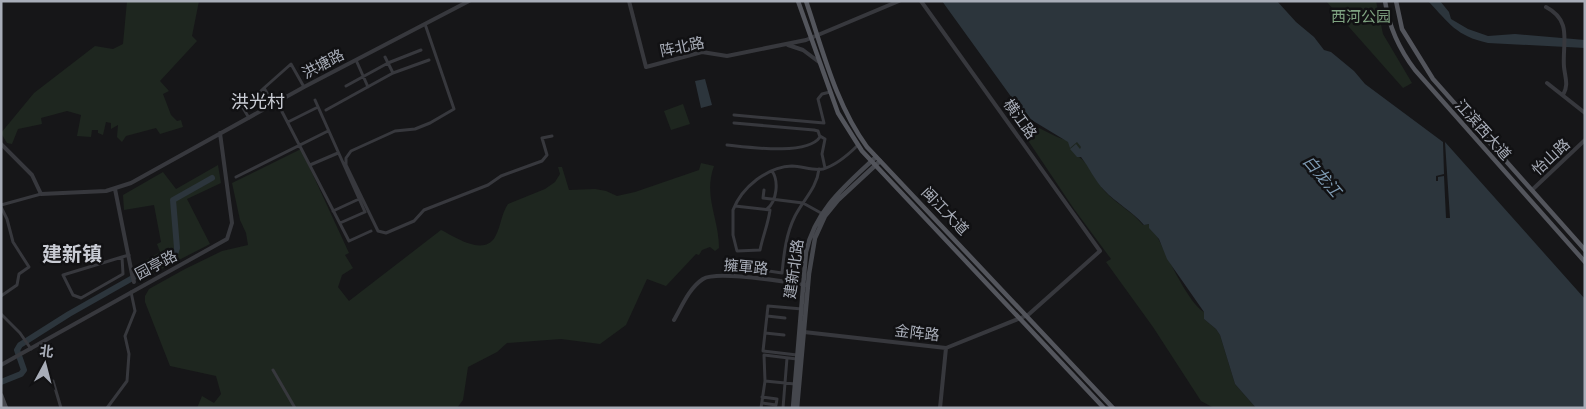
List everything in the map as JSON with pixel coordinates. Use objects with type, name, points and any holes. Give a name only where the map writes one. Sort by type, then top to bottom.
[{"type":"main road","name":"闽江大道","points":[[798,1],[838,113],[858,146],[1022,318],[1104,408]]},
{"type":"main road","name":"闽江大道","points":[[806,1],[843,107],[856,131],[876,157],[1028,315],[1089,384],[1113,408]]},
{"type":"main road","name":"江滨西大道","points":[[1385,1],[1389,20],[1399,46],[1431,90],[1585,262]]},
{"type":"main road","name":"江滨西大道","points":[[1396,1],[1399,21],[1410,44],[1433,79],[1585,250]]},
{"type":"main road","points":[[1389,20],[1395,25],[1399,21]]},
{"type":"main road","name":"建新北路","points":[[793,408],[802,310],[813,246],[826,216],[844,193],[873,163],[876,157]]},
{"type":"main road","name":"建新北路","points":[[797,408],[804,332],[808,246],[821,212],[838,192],[873,163],[880,161]]},
{"type":"main road","points":[[1,395],[3,407]]},
{"type":"street","name":"洪塘路","points":[[41,194],[79,194],[115,189],[156,171],[304,87],[469,1]]},
{"type":"street","name":"阵北路","points":[[629,1],[646,67],[702,52],[727,56],[811,39],[899,1]]},
{"type":"street","name":"横江路","points":[[921,1],[1100,251]]},
{"type":"street","points":[[1546,7],[1561,19],[1566,38],[1564,67],[1567,84],[1563,94]]},
{"type":"street","points":[[425,23],[454,110],[415,129],[395,131],[351,151],[346,158],[346,164],[378,231],[386,233],[414,221],[424,210],[488,185],[499,177],[542,161],[547,155],[542,138],[552,136]]},
{"type":"street","points":[[783,45],[799,48],[820,63]]},
{"type":"street","points":[[346,86],[388,63],[422,50]]},
{"type":"street","points":[[385,57],[393,74]]},
{"type":"street","points":[[356,60],[368,87]]},
{"type":"street","points":[[326,110],[393,74],[430,60]]},
{"type":"street","points":[[249,118],[243,108],[291,64],[304,87]]},
{"type":"street","points":[[1548,83],[1585,113]]},
{"type":"street","points":[[264,88],[288,122],[349,241],[372,231]]},
{"type":"street","points":[[734,115],[824,123],[818,99],[822,94],[830,92]]},
{"type":"street","points":[[315,100],[365,212],[340,223]]},
{"type":"street","points":[[288,122],[318,107]]},
{"type":"street","points":[[734,122],[814,130],[818,132],[825,139],[822,154],[824,168]]},
{"type":"street","points":[[236,177],[328,131]]},
{"type":"street","name":"园亭路","points":[[1,365],[133,290],[220,244],[229,236],[232,222],[220,133]]},
{"type":"street","points":[[727,145],[786,149],[814,142],[820,136]]},
{"type":"street","name":"怡山路","points":[[1532,190],[1585,140]]},
{"type":"street","points":[[1,144],[37,182],[41,194],[1,206],[7,219],[13,242],[29,267],[19,274],[17,285],[1,296]]},
{"type":"street","points":[[735,206],[770,210],[768,228],[763,234],[760,250],[737,251],[732,220],[735,206],[751,185],[772,171],[792,166],[824,168],[844,158],[858,146]]},
{"type":"street","points":[[310,165],[338,153]]},
{"type":"street","points":[[762,270],[782,273],[787,238],[803,203],[818,181],[819,169]]},
{"type":"street","points":[[766,209],[774,200],[776,181],[772,171]]},
{"type":"street","points":[[106,408],[128,381],[129,354],[124,336],[135,311],[134,282],[115,189]]},
{"type":"street","points":[[764,190],[763,198],[803,203],[821,212]]},
{"type":"street","points":[[333,211],[359,199]]},
{"type":"street","name":"金阵路","points":[[804,332],[946,348],[1028,315],[1100,251]]},
{"type":"street","points":[[122,257],[123,274],[81,298],[73,295],[63,275],[122,257],[129,255]]},
{"type":"street","name":"擁軍路","points":[[674,320],[693,287],[707,277],[726,276],[806,285]]},
{"type":"street","points":[[797,357],[763,351],[768,306],[802,310]]},
{"type":"street","points":[[1,314],[25,339],[31,349]]},
{"type":"street","points":[[767,316],[785,318]]},
{"type":"street","points":[[765,333],[784,335]]},
{"type":"street","points":[[940,408],[946,348]]},
{"type":"street","points":[[761,408],[765,381],[764,355],[787,358],[797,357]]},
{"type":"street","points":[[783,408],[787,358]]},
{"type":"street","points":[[273,370],[295,408]]},
{"type":"street","points":[[53,380],[61,408]]},
{"type":"street","points":[[765,381],[795,384]]},
{"type":"street","points":[[762,397],[777,399],[776,405],[762,403]]},
{"type":"green space","points":[[127,1],[199,1],[192,36],[197,41],[160,81],[169,91],[163,94],[171,115],[177,121],[181,120],[183,127],[160,134],[156,128],[126,136],[122,142],[117,137],[118,125],[111,129],[111,123],[106,122],[103,135],[98,133],[98,130],[92,130],[91,137],[77,136],[81,115],[67,111],[41,118],[42,124],[18,129],[12,144],[7,143],[1,133],[34,93],[95,46],[113,49],[123,44]]},
{"type":"green space","name":"西河公园","points":[[1326,1],[1376,1],[1383,34],[1412,83],[1403,88]]},
{"type":"green space","points":[[683,104],[690,124],[671,130],[664,111]]},
{"type":"green space","points":[[1026,123],[1064,140],[1077,141],[1082,147],[1079,157],[1089,167],[1102,188],[1143,225],[1149,224],[1185,290],[1204,312],[1204,319],[1220,335],[1235,384],[1256,408],[1214,408],[1201,401],[1153,327],[1106,262],[1111,259],[1074,209],[1019,127]]},
{"type":"green space","points":[[301,149],[349,253],[345,255],[353,268],[342,275],[338,287],[349,301],[441,230],[468,243],[483,245],[490,243],[497,233],[508,204],[545,189],[555,182],[560,174],[558,167],[562,167],[569,190],[595,189],[617,196],[635,192],[699,170],[701,163],[714,166],[710,187],[719,248],[715,251],[710,247],[702,250],[699,255],[696,254],[666,286],[647,279],[626,325],[600,344],[561,339],[507,343],[497,352],[468,367],[463,400],[457,408],[197,408],[202,396],[214,403],[221,394],[216,376],[170,366],[145,302],[145,296],[149,289],[185,269],[222,251],[248,245],[232,183]]},
{"type":"green space","points":[[218,165],[221,183],[187,199],[210,244],[142,279],[136,266],[160,252],[157,244],[161,242],[154,205],[124,210],[123,195],[163,172],[176,189]]},
{"type":"water","name":"白龙江","points":[[942,1],[1277,1],[1296,22],[1314,37],[1324,50],[1331,52],[1354,71],[1365,84],[1443,142],[1444,174],[1436,176],[1436,181],[1438,181],[1438,177],[1444,176],[1446,218],[1450,218],[1445,142],[1585,299],[1585,408],[1256,408],[1235,384],[1220,335],[1204,319],[1204,312],[1167,259],[1159,239],[1149,228],[1149,224],[1144,225],[1101,186],[1081,157],[1077,157],[1070,149],[1076,144],[1080,149],[1081,147],[1077,142],[1070,148],[1068,142],[1025,116]]},
{"type":"water","points":[[1428,1],[1440,1],[1449,12],[1451,19],[1468,29],[1488,36],[1515,34],[1585,40],[1585,48],[1488,43],[1477,40],[1468,37],[1454,28]]},
{"type":"water","points":[[705,79],[712,105],[701,108],[695,81]]},
{"type":"waterway","points":[[1,382],[21,374],[24,370],[17,350],[20,345],[69,314],[175,254],[177,248],[173,200],[212,178]]},
{"type":"district","name":"洪光村","points":[[258,101]]},
{"type":"district","name":"建新镇","points":[[72,254]]}]
